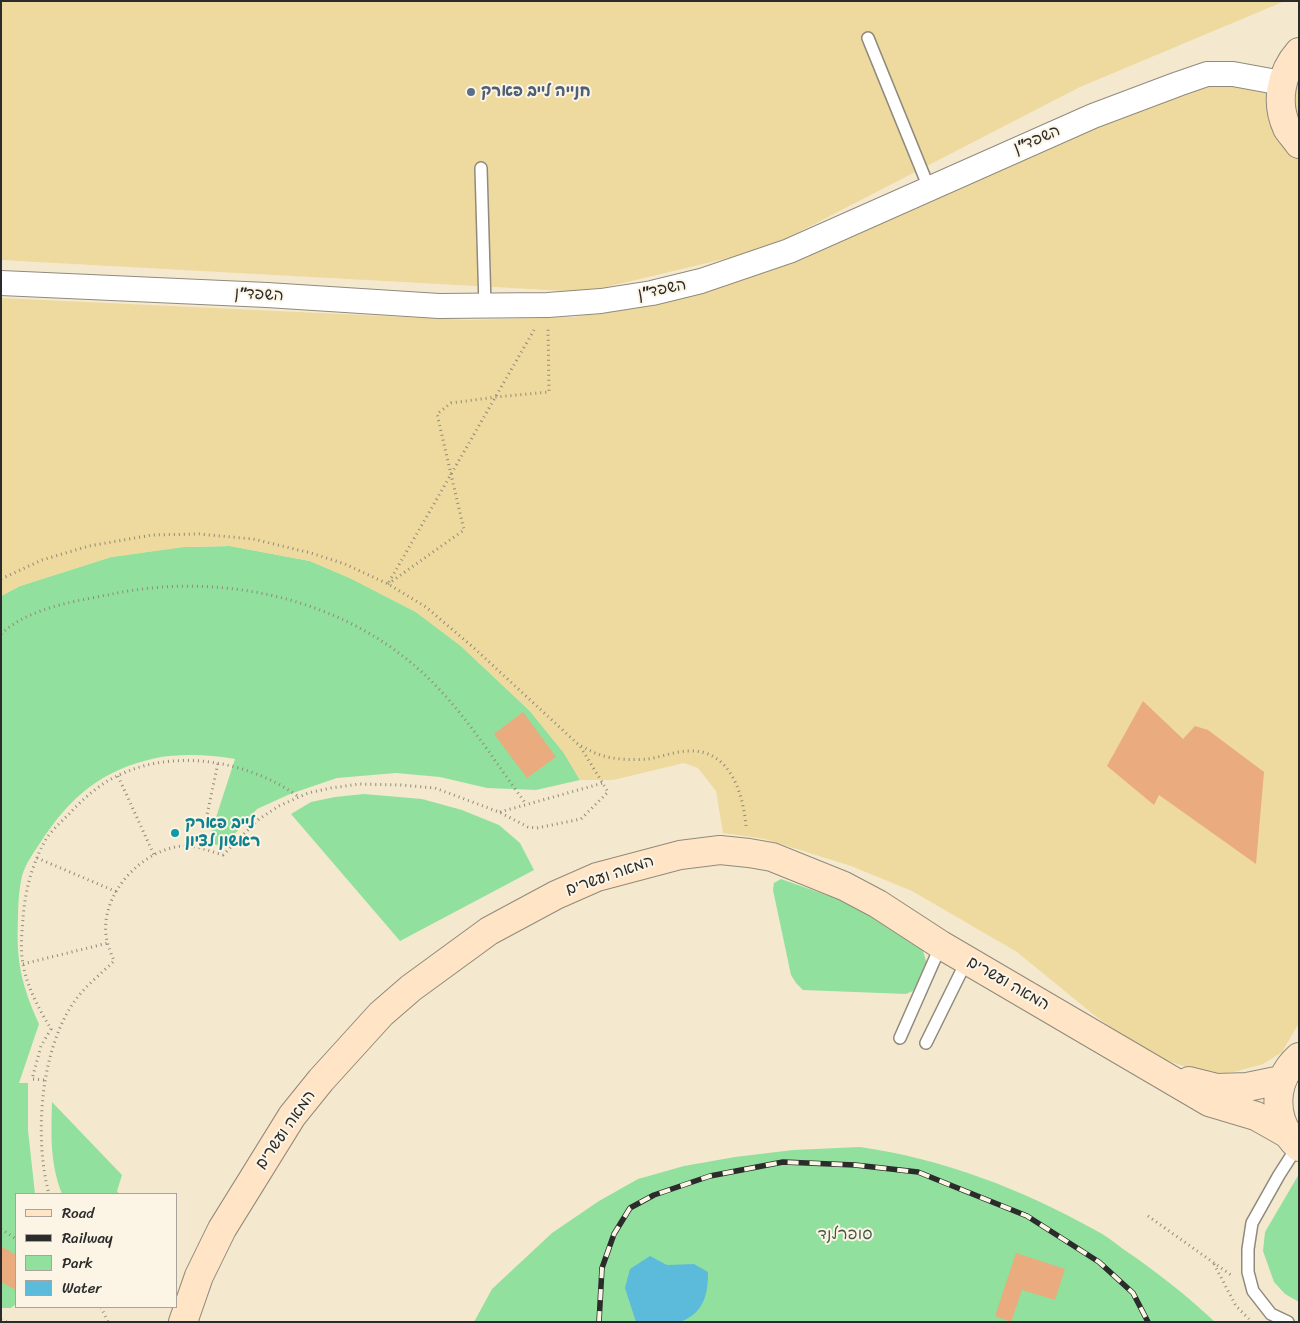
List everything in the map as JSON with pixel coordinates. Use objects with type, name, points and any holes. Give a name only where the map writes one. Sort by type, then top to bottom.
[{"type":"street","points":[[1299,52],[1290,62],[1282,83],[1281,106],[1287,128],[1299,144]]},
{"type":"street","name":"השפד\"ן","points":[[1,282],[267,295],[439,306],[548,306],[643,295],[701,281],[789,251],[1093,116],[1207,74],[1233,74],[1282,83]]},
{"type":"street","name":"המאה ועשרים","points":[[184,1322],[199,1276],[222,1229],[292,1116],[321,1080],[381,1014],[411,988],[488,932],[556,895],[597,877],[680,855],[720,850],[748,852],[772,857],[844,886],[878,904],[941,945],[1158,1073],[1209,1102],[1256,1116],[1294,1142]]},
{"type":"street","points":[[1294,1142],[1279,1116],[1277,1098],[1281,1080],[1291,1064],[1299,1057]]},
{"type":"street","name":"המאה ועשרים","points":[[1158,1073],[1217,1088],[1247,1087],[1281,1080]]},
{"type":"lane","points":[[868,38],[929,188]]},
{"type":"lane","points":[[481,168],[485,306]]},
{"type":"lane","points":[[900,1038],[941,945]]},
{"type":"lane","points":[[926,1044],[967,960]]},
{"type":"lane","points":[[1288,1322],[1271,1314],[1253,1291],[1248,1272],[1248,1249],[1252,1224],[1279,1175],[1294,1142]]},
{"type":"path","points":[[388,584],[548,306]]},
{"type":"path","points":[[388,584],[464,530],[437,414],[451,403],[550,392],[548,306]]},
{"type":"path","points":[[1,580],[42,560],[90,546],[152,535],[199,534],[254,539],[311,553],[345,564],[388,584],[426,607],[454,630],[580,746],[608,792],[581,819],[537,828],[528,827],[500,812],[435,788],[359,784],[331,788],[299,797],[279,806],[259,819],[223,855],[200,848],[181,846],[154,855],[129,874],[111,902],[107,918],[106,935],[114,961],[74,1002],[51,1053],[45,1080],[41,1132],[44,1175],[50,1193]]},
{"type":"path","points":[[1,634],[30,616],[62,604],[157,587],[190,585],[229,588],[283,598],[317,608],[352,624],[380,640],[412,664],[437,687],[526,804]]},
{"type":"path","points":[[580,746],[599,755],[624,758],[649,758],[691,751],[710,754],[726,767],[737,784],[744,804],[748,852]]},
{"type":"path","points":[[45,1080],[32,1079],[41,1046],[51,1029],[32,993],[23,964],[22,929],[24,901],[30,876],[47,838],[72,811],[106,782],[147,766],[168,762],[194,760],[242,768],[299,797]]},
{"type":"path","points":[[200,848],[218,763]]},
{"type":"path","points":[[118,776],[154,855]]},
{"type":"path","points":[[500,812],[603,783]]},
{"type":"path","points":[[37,858],[117,892]]},
{"type":"path","points":[[23,964],[108,943]]},
{"type":"path","points":[[1148,1216],[1253,1291]]},
{"type":"path","points":[[1,1229],[15,1238]]},
{"type":"path","points":[[1214,1263],[1236,1306],[1252,1322]]},
{"type":"path","points":[[101,1308],[108,1322]]},
{"type":"path","points":[[1,1320],[7,1322]]},
{"type":"green space","points":[[230,546],[310,561],[350,578],[416,612],[461,646],[530,711],[564,753],[580,780],[536,790],[487,788],[440,777],[396,773],[337,778],[290,794],[257,809],[223,847],[208,842],[235,759],[216,756],[176,755],[136,763],[103,778],[75,799],[51,827],[32,854],[23,872],[20,886],[18,902],[19,960],[28,997],[39,1024],[19,1083],[28,1083],[28,1130],[35,1193],[15,1193],[15,1305],[11,1308],[1,1308],[1,596],[20,586],[111,557],[181,547]]},
{"type":"green space","points":[[364,794],[422,799],[462,810],[499,825],[520,843],[534,870],[400,941],[291,814],[311,802]]},
{"type":"green space","points":[[781,879],[849,903],[922,948],[927,964],[913,991],[906,994],[803,990],[791,975],[773,890],[774,883]]},
{"type":"green space","points":[[52,1102],[122,1175],[117,1191],[118,1193],[62,1193],[53,1160]]},
{"type":"green space","name":"סופרלנד","points":[[860,1147],[891,1152],[952,1168],[1039,1201],[1102,1234],[1182,1293],[1215,1322],[474,1322],[492,1289],[552,1233],[599,1201],[638,1179],[684,1166],[735,1157],[793,1150]]},
{"type":"green space","points":[[1299,1174],[1299,1302],[1285,1294],[1274,1282],[1263,1251],[1265,1232]]},
{"type":"sand","points":[[1,1],[1285,1],[1080,87],[766,249],[585,292],[1,260]]},
{"type":"sand","points":[[1299,66],[1299,1023],[1282,1052],[1263,1064],[1234,1072],[1210,1075],[1148,1054],[1094,1015],[1017,952],[912,891],[851,866],[765,839],[723,833],[716,791],[698,768],[684,763],[613,780],[580,780],[564,753],[530,711],[461,646],[416,612],[350,578],[310,561],[230,546],[185,547],[111,557],[20,586],[1,596],[1,298],[468,320],[574,317],[663,301],[1133,108],[1207,83]]},
{"type":"water","points":[[650,1256],[667,1265],[694,1264],[708,1272],[707,1288],[703,1302],[694,1314],[680,1322],[636,1322],[625,1288],[630,1269]]},
{"type":"building","points":[[1143,701],[1183,739],[1195,726],[1208,730],[1264,772],[1256,864],[1159,795],[1154,805],[1107,766]]},
{"type":"building","points":[[523,712],[556,757],[527,778],[494,734]]},
{"type":"building","points":[[1,1246],[15,1254],[15,1289],[1,1282]]},
{"type":"building","points":[[1016,1253],[1065,1269],[1055,1300],[1022,1290],[1011,1322],[995,1316]]},
{"type":"railway","points":[[599,1322],[602,1268],[614,1234],[630,1208],[654,1195],[710,1176],[783,1162],[855,1165],[918,1172],[1027,1216],[1099,1262],[1133,1293],[1148,1322]]},
{"type":"place","name":"חנייה לייב פארק","points":[[471,92]]},
{"type":"place","name":"לייב פארק ראשון לציון","points":[[175,833]]}]
